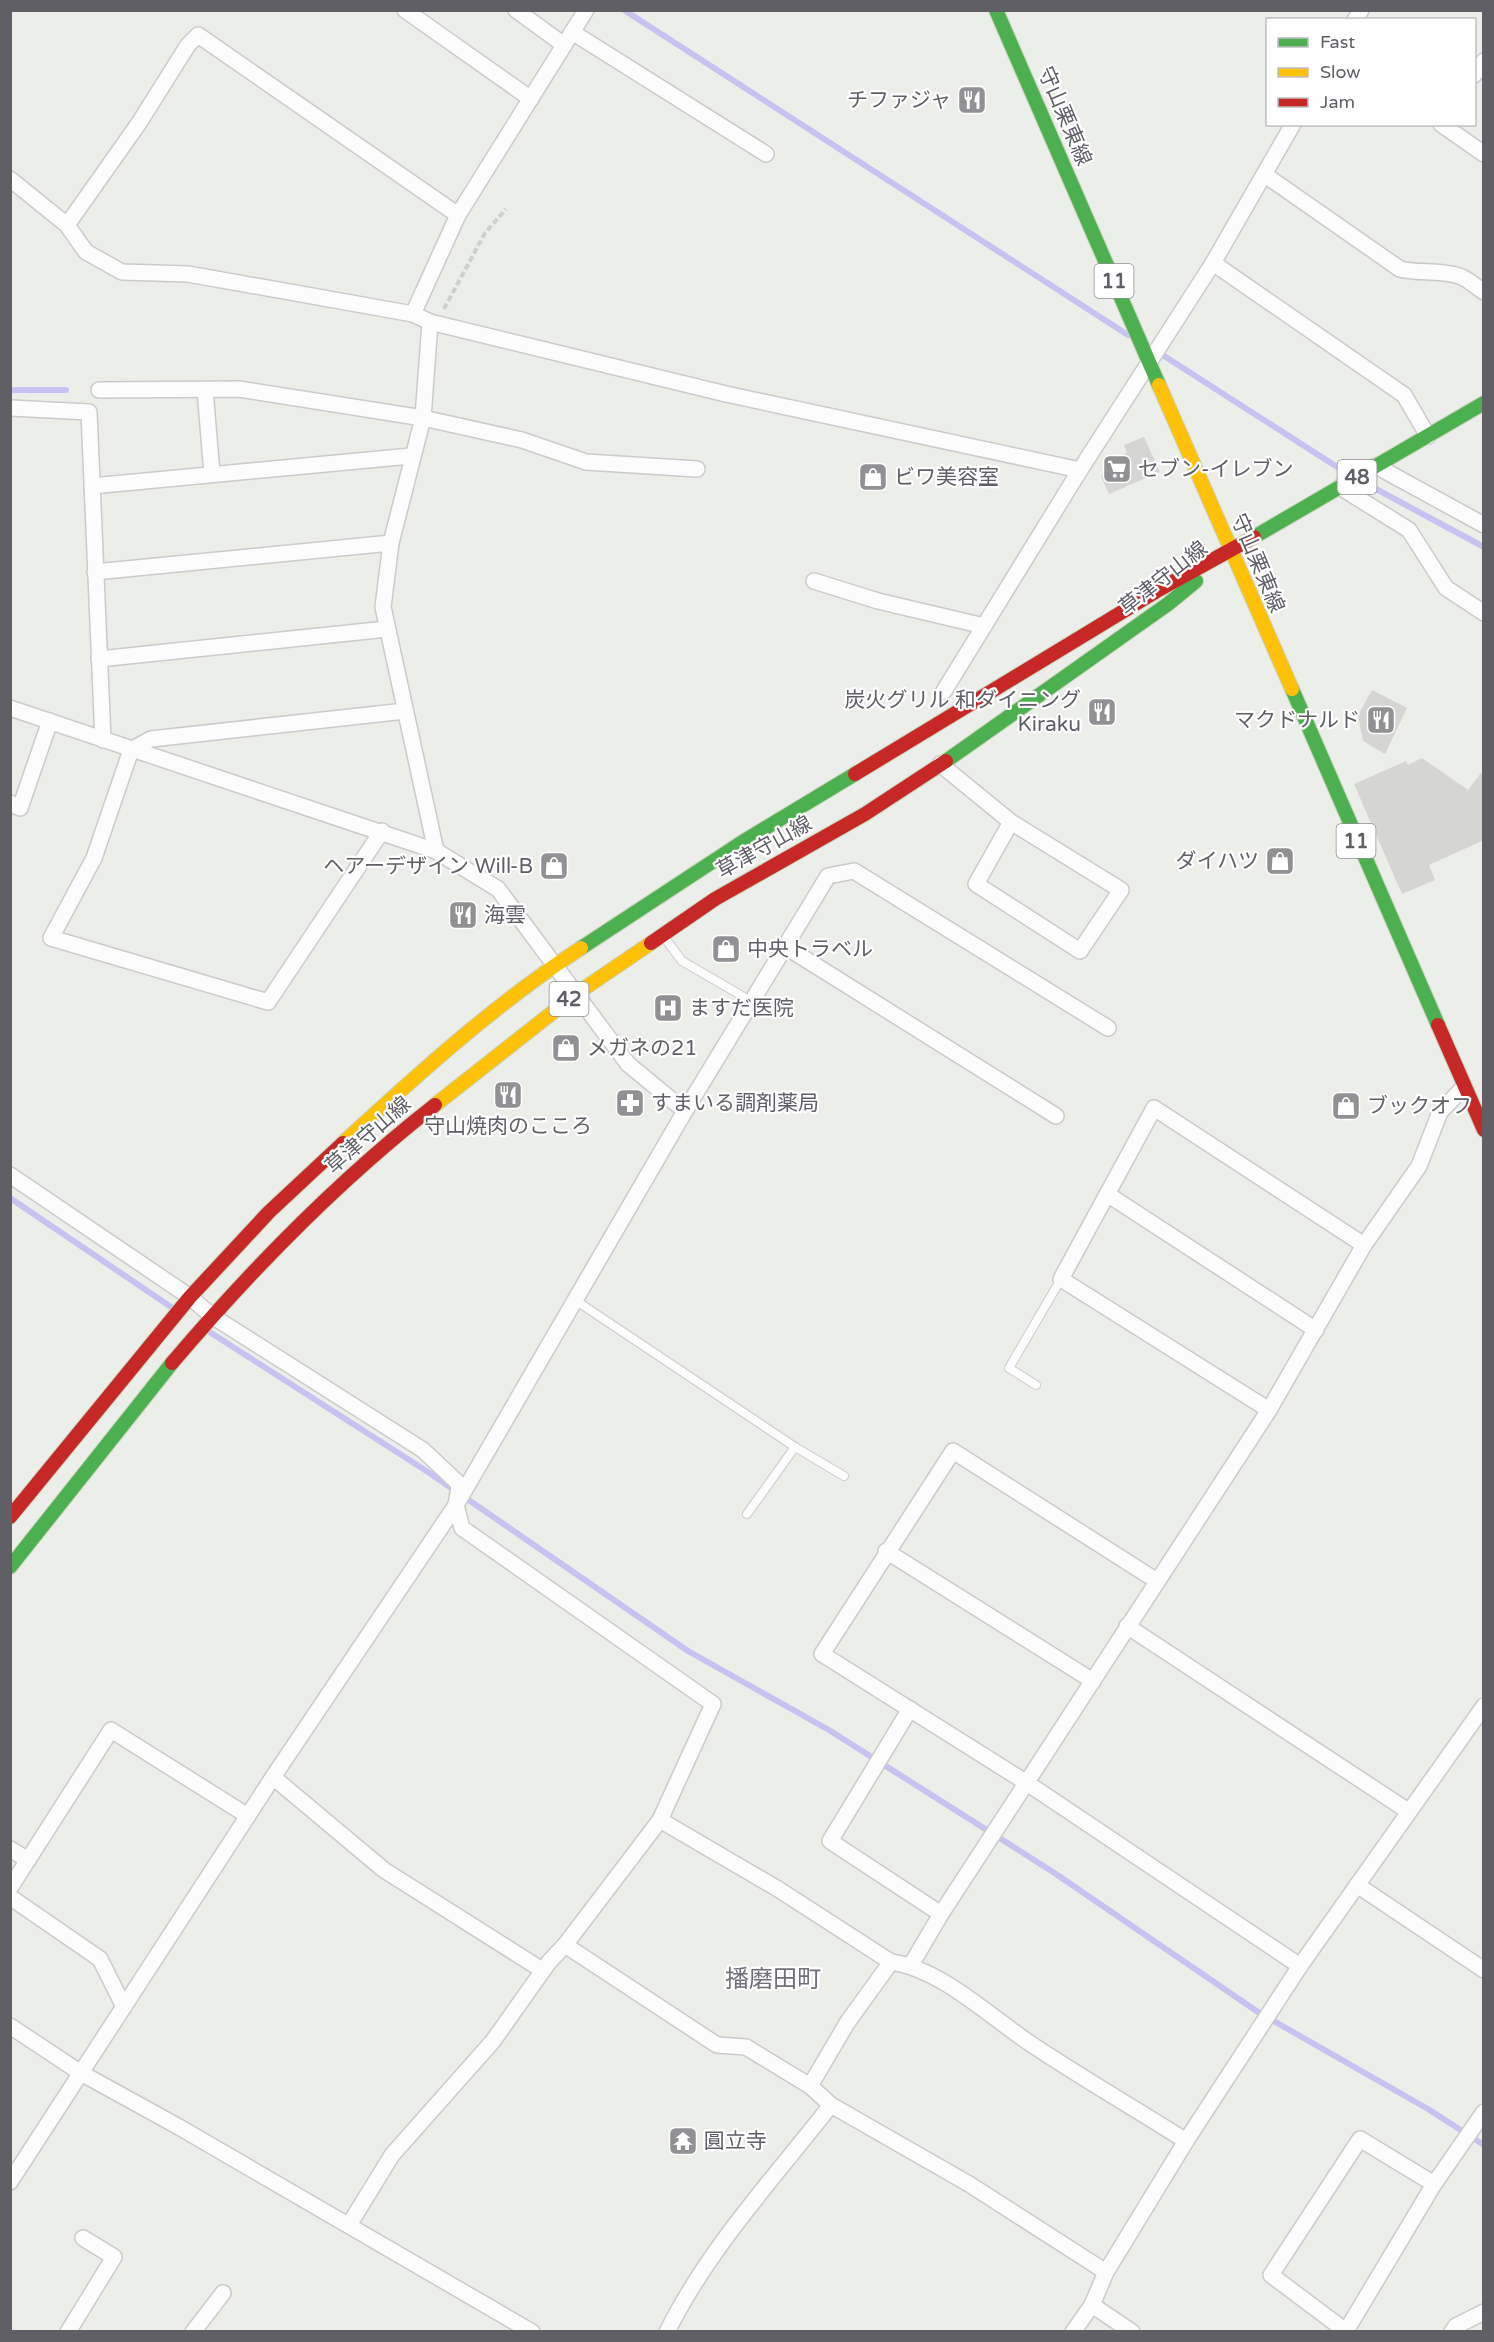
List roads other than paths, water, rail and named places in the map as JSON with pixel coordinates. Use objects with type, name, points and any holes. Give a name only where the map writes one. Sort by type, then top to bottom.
[{"type":"main road","name":"守山栗東線","points":[[996,10],[1484,1130]]},
{"type":"main road","name":"48","points":[[1230,551],[1484,403]]},
{"type":"main road","name":"草津守山線","points":[[10,1567],[146,1393],[212,1316],[332,1194],[428,1110],[576,994],[715,899],[866,814],[940,764],[1168,604],[1230,551]]},
{"type":"main road","name":"草津守山線","points":[[10,1517],[190,1297],[320,1162],[413,1078],[555,965],[744,841],[1160,589],[1230,551]]},
{"type":"street","points":[[405,10],[531,99]]},
{"type":"street","points":[[516,10],[766,154]]},
{"type":"street","points":[[413,314],[458,215],[586,10]]},
{"type":"street","points":[[67,225],[139,123],[188,45],[198,35],[458,215]]},
{"type":"street","points":[[944,691],[1080,470],[1213,263],[1292,126]]},
{"type":"street","points":[[1444,126],[1484,154]]},
{"type":"street","points":[[1265,175],[1400,269],[1418,273],[1431,271],[1460,276],[1484,292]]},
{"type":"street","points":[[10,179],[67,225],[86,252],[122,272],[188,274],[413,314],[435,323],[726,394],[1080,470]]},
{"type":"street","points":[[1213,263],[1404,394],[1428,436]]},
{"type":"street","points":[[435,323],[423,418],[411,456],[391,543],[383,587],[383,607],[436,851]]},
{"type":"street","points":[[99,390],[239,389],[423,418],[522,440],[586,462],[697,469]]},
{"type":"street","points":[[205,390],[213,474]]},
{"type":"street","points":[[10,408],[89,412],[103,740]]},
{"type":"street","points":[[92,486],[411,456]]},
{"type":"street","points":[[1376,466],[1484,525]]},
{"type":"street","points":[[1340,486],[1409,530],[1446,588],[1484,613]]},
{"type":"street","points":[[95,572],[391,543]]},
{"type":"street","points":[[814,581],[878,601],[984,626]]},
{"type":"street","points":[[99,659],[387,629]]},
{"type":"street","points":[[10,708],[436,851],[498,889],[628,1064],[684,1111]]},
{"type":"street","points":[[382,831],[268,1002],[51,938],[94,858],[131,750],[151,739],[405,711]]},
{"type":"street","points":[[10,802],[20,808],[50,722]]},
{"type":"street","points":[[940,764],[1011,822],[1121,890],[1080,951],[976,884],[1011,822]]},
{"type":"street","points":[[10,2182],[273,1778],[456,1505],[684,1111],[828,876],[854,871],[1108,1028]]},
{"type":"street","points":[[786,947],[1056,1116]]},
{"type":"street","points":[[911,1965],[940,1914],[1028,1783],[1127,1626],[1269,1410],[1364,1245],[1419,1166],[1440,1112],[1464,1087]]},
{"type":"street","points":[[1269,1410],[1061,1280],[1154,1108],[1364,1245]]},
{"type":"street","points":[[10,1175],[190,1297],[212,1316],[423,1450],[457,1482],[459,1487],[456,1505],[462,1528],[713,1704],[660,1820],[565,1945],[542,1970],[493,2041],[392,2155],[349,2225]]},
{"type":"street","points":[[1107,1194],[1316,1330]]},
{"type":"street","points":[[1157,1581],[953,1451],[886,1551],[822,1654],[1028,1783],[1300,1966]]},
{"type":"street","points":[[886,1551],[1093,1681]]},
{"type":"street","points":[[1127,1626],[1408,1811]]},
{"type":"street","points":[[1073,2331],[1092,2305],[1106,2272],[1186,2141],[1300,1966],[1484,1706]]},
{"type":"street","points":[[910,1709],[830,1841],[940,1914]]},
{"type":"street","points":[[10,1887],[111,1730],[248,1816]]},
{"type":"street","points":[[273,1778],[384,1870],[542,1970]]},
{"type":"street","points":[[660,1820],[778,1889],[891,1962],[911,1965],[933,1976],[1032,2044],[1186,2141]]},
{"type":"street","points":[[10,1849],[28,1860]]},
{"type":"street","points":[[1357,1885],[1484,1970]]},
{"type":"street","points":[[10,1897],[100,1959],[124,2007]]},
{"type":"street","points":[[565,1945],[717,2045],[746,2047],[810,2086],[831,2105],[969,2184],[1106,2272]]},
{"type":"street","points":[[810,2086],[847,2023],[891,1962]]},
{"type":"street","points":[[10,2026],[81,2073],[532,2331]]},
{"type":"street","points":[[667,2331],[678,2310],[727,2236],[831,2105]]},
{"type":"street","points":[[1434,2184],[1360,2139],[1271,2275],[1347,2331],[1434,2184],[1484,2112]]},
{"type":"street","points":[[68,2331],[114,2257],[83,2238]]},
{"type":"street","points":[[193,2331],[223,2293]]},
{"type":"street","points":[[1092,2305],[1132,2331]]},
{"type":"street","points":[[1452,2331],[1456,2326],[1484,2312]]},
{"type":"lane","points":[[663,935],[682,961],[751,1001]]},
{"type":"lane","points":[[1036,1384],[1009,1368],[1061,1280]]},
{"type":"lane","points":[[575,1300],[795,1447],[844,1476]]},
{"type":"lane","points":[[747,1514],[795,1447]]},
{"type":"waterway","points":[[624,10],[1128,335]]},
{"type":"waterway","points":[[1158,352],[1348,474]]},
{"type":"waterway","points":[[10,390],[66,390]]},
{"type":"waterway","points":[[1363,482],[1484,547]]},
{"type":"waterway","points":[[10,1198],[174,1309]]},
{"type":"waterway","points":[[208,1331],[428,1472],[688,1651],[829,1730],[1053,1872],[1258,2012],[1428,2109],[1484,2145]]},
{"type":"place","name":"チファジャ","points":[[972,100]]},
{"type":"place","name":"セブン-イレブン","points":[[1117,469]]},
{"type":"place","name":"ビワ美容室","points":[[873,477]]},
{"type":"place","name":"炭火グリル 和ダイニング Kiraku","points":[[1102,712]]},
{"type":"place","name":"マクドナルド","points":[[1381,720]]},
{"type":"place","name":"ダイハツ","points":[[1280,861]]},
{"type":"place","name":"ヘアーデザイン Will-B","points":[[554,866]]},
{"type":"place","name":"海雲","points":[[463,915]]},
{"type":"place","name":"中央トラベル","points":[[726,949]]},
{"type":"place","name":"ますだ医院","points":[[668,1008]]},
{"type":"place","name":"メガネの21","points":[[566,1048]]},
{"type":"place","name":"守山焼肉のこころ","points":[[508,1095]]},
{"type":"place","name":"すまいる調剤薬局","points":[[630,1103]]},
{"type":"place","name":"ブックオフ","points":[[1346,1106]]},
{"type":"place","name":"圓立寺","points":[[683,2141]]},
{"type":"district","name":"播磨田町","points":[[773,1979]]}]
